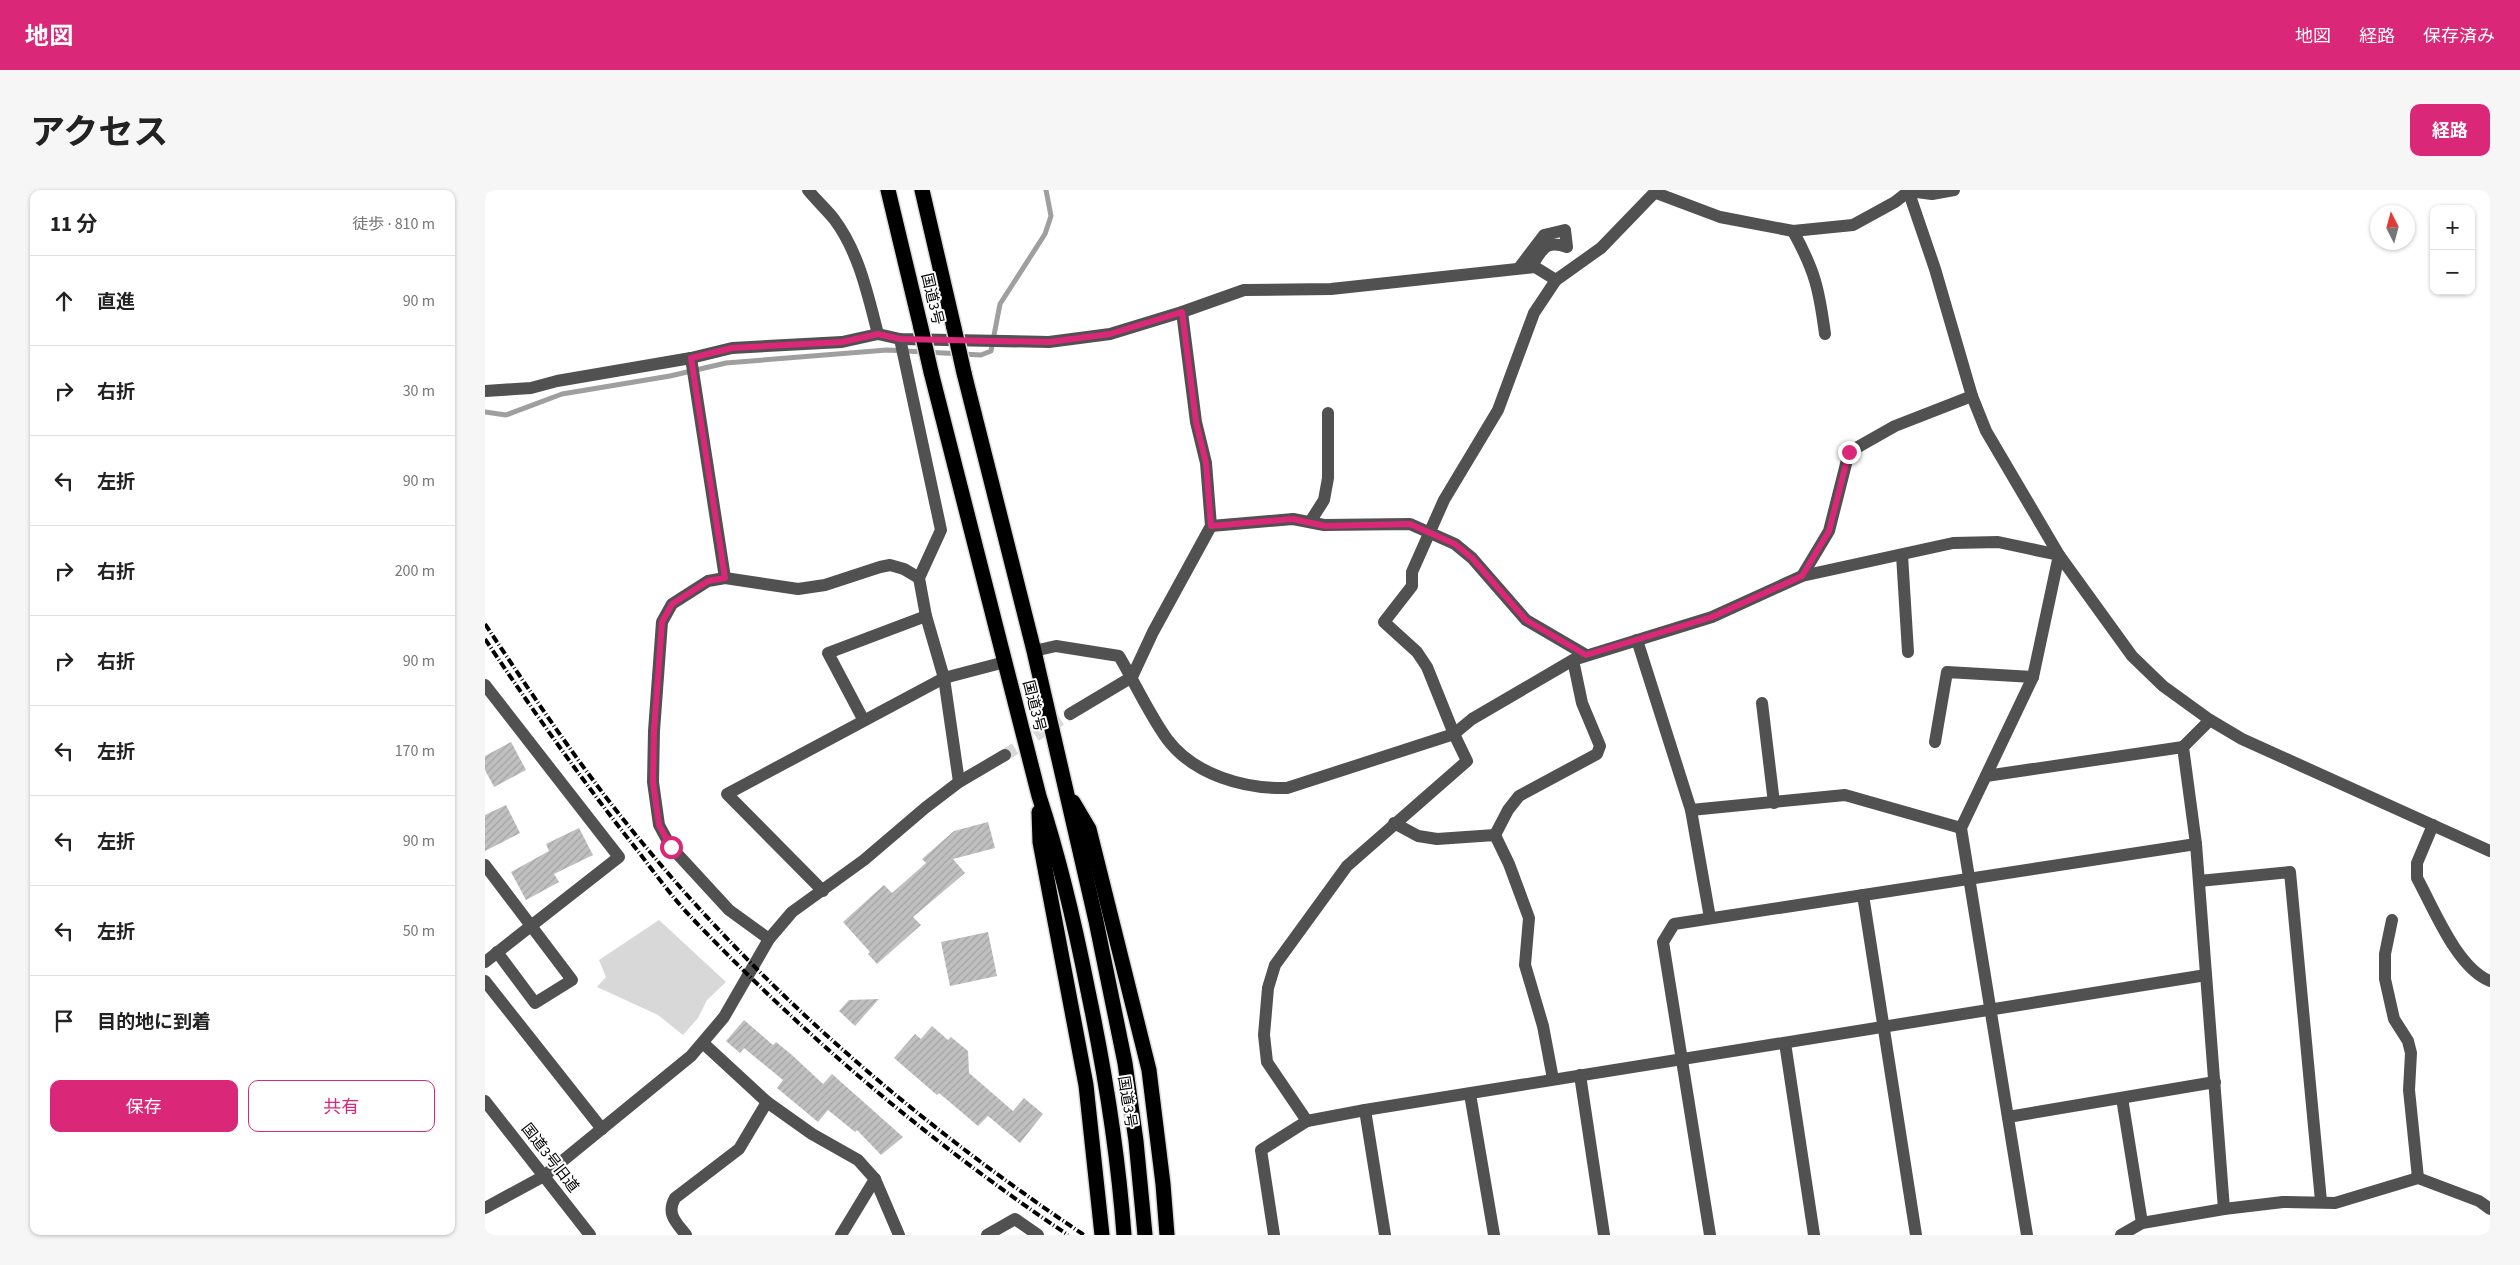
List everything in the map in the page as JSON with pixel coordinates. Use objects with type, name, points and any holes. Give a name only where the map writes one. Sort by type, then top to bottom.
[{"type":"highway","name":"国道3号","points":[[888,190],[931,372],[1039,796],[1055,845],[1075,924],[1103,1065],[1116,1146],[1124,1234]]},
{"type":"highway","name":"国道3号","points":[[922,190],[953,328],[1034,651],[1096,920],[1125,1064],[1136,1141],[1145,1235]]},
{"type":"highway","points":[[1066,790],[1089,829],[1149,1070],[1167,1235]]},
{"type":"highway","points":[[1039,796],[1039,842],[1087,1086],[1102,1229]]},
{"type":"street","points":[[808,190],[835,221],[852,251],[865,285],[878,334]]},
{"type":"street","points":[[1908,190],[1932,194],[1954,190]]},
{"type":"street","points":[[1307,1121],[1267,1062],[1264,1034],[1268,988],[1275,965],[1347,866],[1467,761],[1427,667],[1417,652],[1384,622],[1411,586],[1412,572],[1431,533],[1444,500],[1498,410],[1534,314],[1556,280],[1601,248],[1657,191],[1720,217],[1793,231],[1853,225],[1895,202],[1908,190]]},
{"type":"street","points":[[1908,190],[1935,269],[1972,396],[1986,431],[2059,555],[2132,656],[2163,686],[2210,720],[2242,740],[2490,850]]},
{"type":"street","points":[[1793,231],[1811,264],[1820,292],[1825,334]]},
{"type":"street","points":[[485,391],[531,388],[557,381],[691,358],[732,348],[842,342],[878,334],[900,339],[1049,342],[1110,334],[1182,312],[1244,290],[1331,289],[1535,267],[1556,280]]},
{"type":"street","points":[[1070,714],[1131,677],[1153,632],[1211,526],[1206,463],[1196,422],[1182,312]]},
{"type":"street","points":[[900,339],[941,530],[919,578],[926,616],[944,678],[959,782]]},
{"type":"street","points":[[691,358],[725,578]]},
{"type":"street","points":[[1802,576],[1829,531],[1849,452],[1895,426],[1972,396]]},
{"type":"street","points":[[1309,522],[1324,500],[1328,478],[1328,412]]},
{"type":"street","points":[[1211,526],[1293,519],[1325,526],[1410,524],[1455,544],[1472,558],[1526,620],[1586,655]]},
{"type":"street","points":[[1034,651],[1056,646],[1119,656],[1168,740],[1190,760],[1212,774],[1261,789],[1287,788],[1454,734],[1472,719],[1573,660],[1712,617],[1802,576],[1953,544],[1998,542],[2059,555]]},
{"type":"street","points":[[1902,554],[1908,652]]},
{"type":"street","points":[[2027,1235],[1961,828],[2033,677],[2059,555]]},
{"type":"street","points":[[769,939],[729,910],[671,847],[659,825],[653,782],[654,731],[662,622],[672,604],[708,581],[725,578],[798,589],[825,585],[879,566],[890,565],[904,569],[919,578]]},
{"type":"street","points":[[863,719],[828,653],[926,616]]},
{"type":"street","points":[[1637,640],[1691,810],[1710,918]]},
{"type":"street","points":[[1495,834],[1508,810],[1519,796],[1597,754],[1600,746],[1582,703],[1573,660]]},
{"type":"street","points":[[823,891],[727,794],[863,719],[944,678],[1005,662]]},
{"type":"street","points":[[1935,742],[1947,672],[2033,677]]},
{"type":"street","points":[[485,685],[619,857],[485,962]]},
{"type":"street","points":[[1762,703],[1774,802]]},
{"type":"street","points":[[1986,776],[2183,746],[2210,720]]},
{"type":"street","points":[[2183,746],[2196,844],[2224,1209]]},
{"type":"street","points":[[485,1208],[545,1176],[691,1056],[724,1017],[769,939],[792,912],[864,860],[959,782],[1005,755]]},
{"type":"street","points":[[1691,810],[1845,795],[1961,828]]},
{"type":"street","points":[[1394,824],[1418,836],[1437,839],[1495,834]]},
{"type":"street","points":[[2433,825],[2417,863],[2417,878],[2463,962],[2479,977],[2490,981]]},
{"type":"street","points":[[1495,834],[1509,864],[1529,918],[1525,965],[1543,1026],[1553,1079]]},
{"type":"street","points":[[1710,1235],[1680,1061],[1663,942],[1674,924],[2196,844]]},
{"type":"street","points":[[485,865],[572,980],[535,1003],[497,952]]},
{"type":"street","points":[[2199,880],[2290,872],[2321,1201]]},
{"type":"street","points":[[1863,895],[1916,1235]]},
{"type":"street","points":[[2392,920],[2385,954],[2385,979],[2394,1019],[2408,1041],[2409,1090],[2419,1178]]},
{"type":"street","points":[[1275,1235],[1261,1150],[1307,1121],[1553,1079],[1680,1061],[1991,1008],[2206,975]]},
{"type":"street","points":[[485,981],[602,1129]]},
{"type":"street","points":[[703,1043],[767,1102],[812,1134],[858,1160],[875,1180],[899,1235]]},
{"type":"street","points":[[1785,1043],[1814,1235]]},
{"type":"street","points":[[1580,1075],[1604,1235]]},
{"type":"street","points":[[2008,1118],[2215,1082]]},
{"type":"street","points":[[1470,1094],[1494,1235]]},
{"type":"street","points":[[2122,1098],[2142,1223]]},
{"type":"street","name":"国道3号旧道","points":[[485,1101],[590,1235]]},
{"type":"street","points":[[686,1235],[671,1215],[670,1207],[675,1198],[739,1149],[767,1102]]},
{"type":"street","points":[[1365,1110],[1385,1235]]},
{"type":"street","points":[[2121,1235],[2142,1223],[2224,1209],[2283,1202],[2321,1201],[2335,1203],[2419,1178],[2479,1201],[2490,1209]]},
{"type":"street","points":[[841,1235],[875,1180]]},
{"type":"street","points":[[987,1235],[1015,1219],[1038,1235]]},
{"type":"shaded area","points":[[659,920],[726,982],[707,1000],[698,1018],[683,1035],[658,1015],[597,987],[606,977],[599,960]]},
{"type":"building","points":[[511,742],[526,770],[494,787],[485,770],[485,756]]},
{"type":"building","points":[[506,805],[520,833],[485,851],[485,815]]},
{"type":"building","points":[[988,822],[995,848],[953,859],[965,873],[913,917],[921,925],[877,964],[868,954],[870,952],[843,922],[884,885],[892,893],[926,863],[922,859],[954,831]]},
{"type":"building","points":[[579,828],[593,855],[554,874],[559,882],[526,900],[511,872],[549,851],[546,844]]},
{"type":"building","points":[[988,932],[997,976],[950,986],[941,942]]},
{"type":"building","points":[[879,999],[855,1026],[839,1011],[849,1000]]},
{"type":"building","points":[[744,1020],[773,1045],[776,1042],[823,1084],[832,1074],[903,1137],[881,1155],[857,1130],[855,1132],[828,1110],[818,1122],[777,1088],[783,1080],[744,1048],[740,1053],[726,1041]]},
{"type":"building","points":[[932,1026],[948,1040],[951,1037],[968,1051],[969,1073],[1013,1111],[1024,1098],[1043,1114],[1020,1143],[988,1116],[978,1126],[939,1093],[937,1095],[894,1058],[915,1034],[921,1039]]},
{"type":"waterway","points":[[485,412],[506,415],[562,394],[670,376],[726,363],[887,350],[981,355],[991,351],[1000,304],[1045,234],[1051,216],[1046,190]]},
{"type":"tunnel","points":[[1005,755],[1070,714]]},
{"type":"railway","points":[[485,624],[544,711],[606,797],[650,852],[747,960],[853,1059],[909,1106],[1024,1194],[1084,1235]]},
{"type":"railway","points":[[485,639],[574,767],[660,880],[683,908],[734,961],[824,1046],[919,1126],[1017,1200],[1068,1235]]},
{"type":"route","points":[[671,847],[659,825],[653,782],[654,731],[662,622],[672,604],[708,581],[725,578],[691,358],[732,348],[842,342],[878,334],[900,339],[1049,342],[1110,334],[1182,312],[1196,422],[1206,463],[1211,526],[1293,519],[1325,526],[1410,524],[1455,544],[1472,558],[1526,620],[1586,655],[1712,617],[1802,576],[1829,531],[1849,452]]}]
